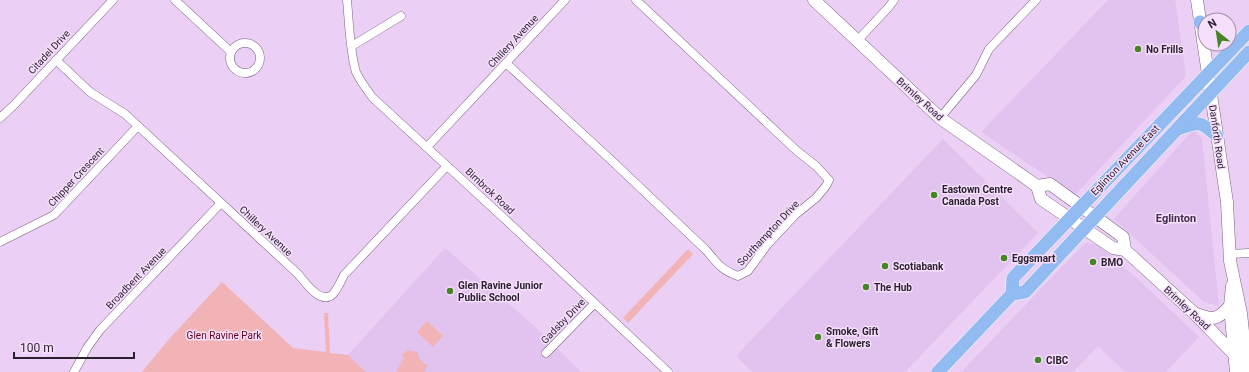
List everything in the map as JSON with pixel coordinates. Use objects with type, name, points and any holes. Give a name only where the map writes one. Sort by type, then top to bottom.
[{"type":"main road","name":"Brimley Road","points":[[814,0],[940,118],[1037,186],[1040,199],[1113,248],[1125,250],[1194,313],[1248,367]]},
{"type":"main road","name":"Danforth Road","points":[[1197,0],[1199,12]]},
{"type":"main road","name":"Eglinton Avenue East","points":[[1237,38],[1249,31]]},
{"type":"main road","name":"Danforth Road","points":[[1205,52],[1226,202],[1232,275],[1241,313],[1248,367]]},
{"type":"main road","name":"Eglinton Avenue East","points":[[1012,294],[1013,278],[1208,74],[1225,52]]},
{"type":"main road","name":"Eglinton Avenue East","points":[[938,372],[1012,294],[1025,292],[1249,52]]},
{"type":"main road","points":[[1176,129],[1199,123],[1206,125],[1217,136]]},
{"type":"main road","name":"Brimley Road","points":[[1037,186],[1050,184],[1123,237],[1125,250]]},
{"type":"main road","name":"Danforth Road","points":[[1232,275],[1230,306],[1236,372]]},
{"type":"main road","points":[[1194,313],[1209,319],[1219,317],[1230,306]]},
{"type":"street","name":"Citadel Drive","points":[[0,118],[113,0]]},
{"type":"street","points":[[175,0],[231,52]]},
{"type":"street","name":"Bimbrok Road","points":[[347,0],[356,71],[360,80],[373,98],[668,372]]},
{"type":"street","name":"Southampton Drive","points":[[506,63],[623,170],[706,250],[719,266],[725,271],[738,276],[748,271],[767,245],[795,216],[816,198],[829,180],[824,174],[796,151],[636,0]]},
{"type":"street","points":[[857,41],[894,0]]},
{"type":"street","points":[[940,118],[976,75],[989,49],[1036,0]]},
{"type":"street","name":"Chillery Avenue","points":[[427,147],[562,1]]},
{"type":"street","points":[[352,46],[401,16]]},
{"type":"street","name":"Chillery Avenue","points":[[56,60],[90,92],[125,114],[298,274],[320,297],[329,297],[334,293],[344,275],[447,166]]},
{"type":"street","name":"Chipper Crescent","points":[[0,242],[54,215],[138,126]]},
{"type":"street","name":"Broadbent Avenue","points":[[74,372],[87,348],[100,330],[221,203]]},
{"type":"street","points":[[1230,254],[1249,253]]},
{"type":"street","name":"Gadsby Drive","points":[[546,353],[594,304]]},
{"type":"shaded area","points":[[1108,0],[1175,0],[1186,76],[1075,195],[981,132]]},
{"type":"shaded area","points":[[1193,130],[1202,139],[1219,306],[1204,302],[1114,219]]},
{"type":"shaded area","points":[[943,139],[1038,233],[905,372],[752,372],[736,356]]},
{"type":"shaded area","points":[[1085,243],[1097,244],[1140,281],[1199,337],[1166,372],[1125,372],[1098,346],[1073,372],[961,372]]},
{"type":"shaded area","name":"Glen Ravine Junior Public School","points":[[445,248],[543,334],[581,372],[366,372],[348,355]]},
{"type":"green space","points":[[688,249],[693,254],[628,323],[623,318]]},
{"type":"green space","name":"Glen Ravine Park","points":[[222,282],[293,348],[326,352],[324,313],[328,313],[330,353],[348,355],[366,372],[142,372],[170,338]]},
{"type":"green space","points":[[427,321],[443,336],[433,347],[417,332]]},
{"type":"green space","points":[[408,350],[418,352],[418,356],[424,364],[428,364],[424,372],[396,372],[404,358],[402,355]]},
{"type":"place","name":"No Frills","points":[[1138,49]]},
{"type":"place","name":"Eastown Centre Canada Post","points":[[934,195]]},
{"type":"place","name":"Eggsmart","points":[[1004,258]]},
{"type":"place","name":"BMO","points":[[1093,262]]},
{"type":"place","name":"Scotiabank","points":[[885,266]]},
{"type":"place","name":"The Hub","points":[[866,287]]},
{"type":"place","name":"Glen Ravine Junior Public School","points":[[450,291]]},
{"type":"place","name":"Smoke, Gift & Flowers","points":[[818,337]]},
{"type":"place","name":"CIBC","points":[[1038,360]]},
{"type":"district","name":"Eglinton","points":[[1176,218]]}]
